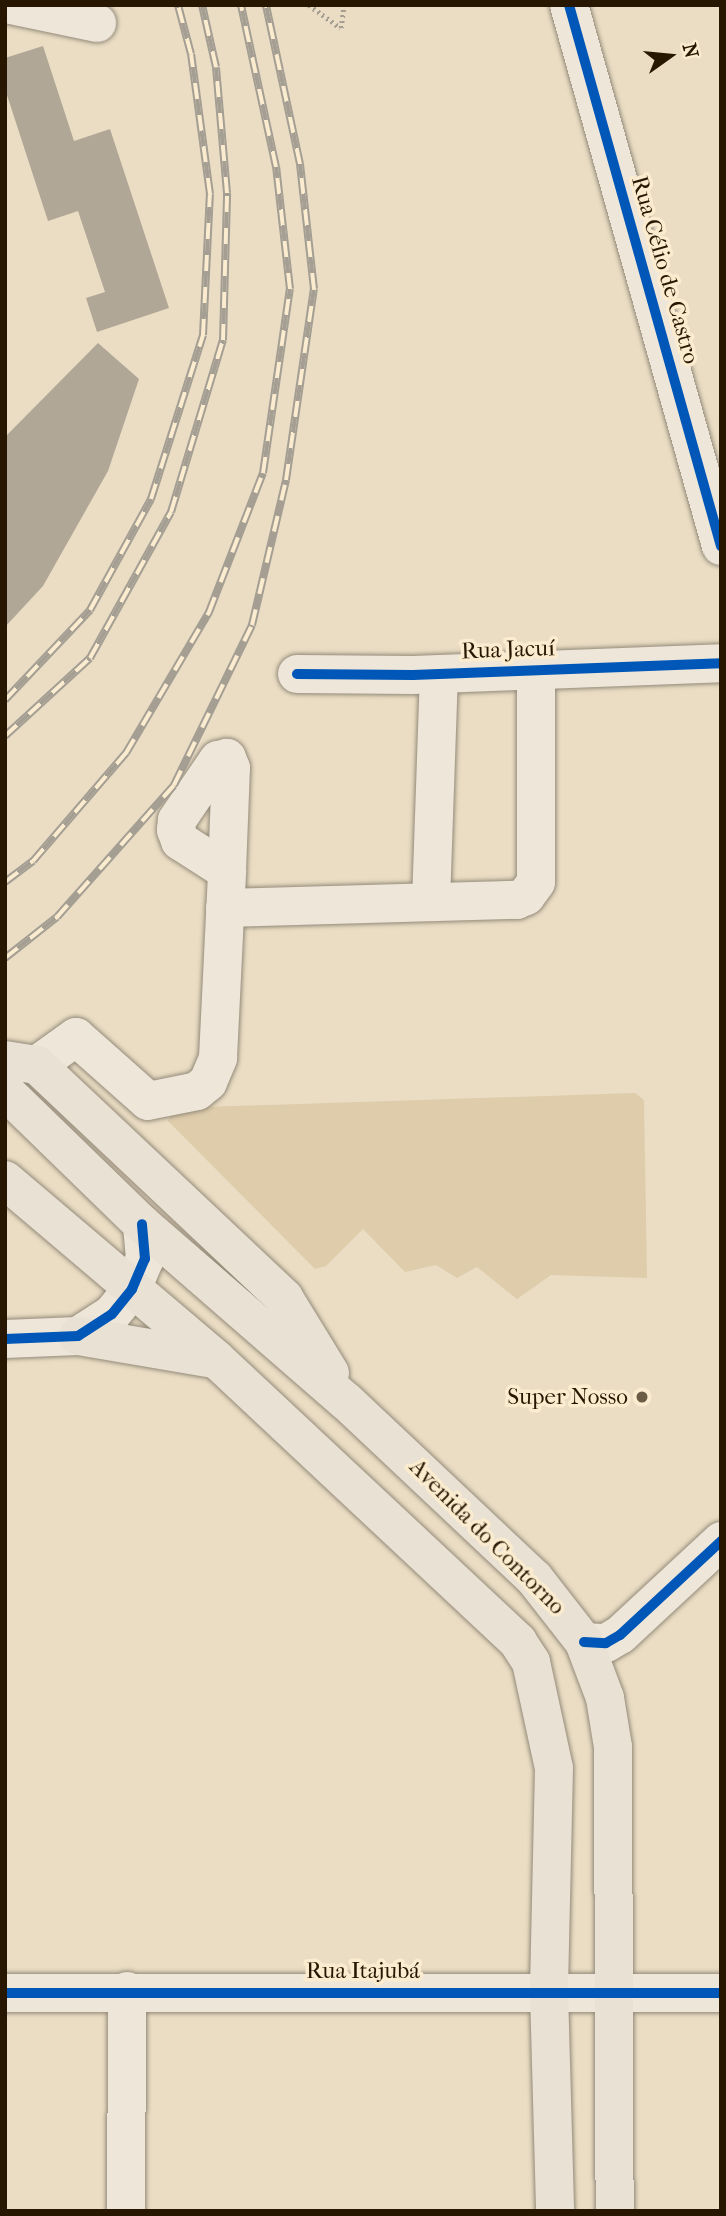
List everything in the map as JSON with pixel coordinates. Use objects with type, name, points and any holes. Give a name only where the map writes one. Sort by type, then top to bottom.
[{"type":"main road","points":[[21,1062],[285,1297],[347,1402]]},
{"type":"main road","name":"Avenida do Contorno","points":[[5,1091],[137,1219],[347,1402],[534,1578],[584,1642],[605,1698],[613,1747],[615,2211]]},
{"type":"main road","points":[[5,1180],[216,1359],[517,1642],[531,1662],[554,1768],[549,1992],[555,2211]]},
{"type":"main road","points":[[78,1336],[216,1359]]},
{"type":"street","points":[[11,5],[97,23]]},
{"type":"street","name":"Rua Célio de Castro","points":[[569,5],[721,546]]},
{"type":"street","name":"Rua Jacuí","points":[[297,674],[439,674],[721,663]]},
{"type":"street","points":[[225,908],[517,900],[536,882],[536,670]]},
{"type":"street","points":[[431,902],[439,674]]},
{"type":"street","points":[[21,1062],[76,1037],[148,1101],[197,1091],[208,1082],[218,1058],[227,871]]},
{"type":"street","points":[[5,1339],[78,1336],[112,1314],[132,1289],[145,1259],[137,1219]]},
{"type":"street","points":[[584,1642],[606,1643],[620,1635],[721,1541]]},
{"type":"street","name":"Rua Itajubá","points":[[5,1993],[612,1990],[721,1993]]},
{"type":"street","points":[[126,2211],[127,1991]]},
{"type":"path","points":[[309,5],[341,28],[344,5]]},
{"type":"shaded area","points":[[635,1093],[644,1100],[647,1278],[551,1275],[517,1299],[477,1267],[457,1278],[436,1265],[405,1272],[363,1229],[326,1266],[315,1269],[168,1121],[174,1108]]},
{"type":"building","points":[[43,46],[74,141],[110,129],[169,308],[97,332],[86,298],[105,292],[78,211],[48,221],[5,89],[5,58]]},
{"type":"building","points":[[98,343],[139,379],[108,471],[43,586],[5,627],[5,437]]},
{"type":"railway","points":[[5,700],[90,610],[151,499],[203,335],[210,194],[191,54],[178,5]]},
{"type":"railway","points":[[5,736],[90,658],[171,512],[223,340],[227,193],[216,67],[202,5]]},
{"type":"railway","points":[[5,882],[33,861],[126,753],[209,612],[263,473],[290,289],[276,167],[241,5]]},
{"type":"railway","points":[[5,958],[57,917],[174,785],[252,625],[286,480],[314,289],[300,164],[266,5]]},
{"type":"cycle path","points":[[569,5],[721,546]]},
{"type":"cycle path","points":[[297,674],[413,675],[721,663]]},
{"type":"cycle path","points":[[5,1339],[78,1336],[112,1314],[132,1289],[145,1259],[142,1224]]},
{"type":"cycle path","points":[[584,1642],[606,1643],[620,1635],[721,1541]]},
{"type":"cycle path","points":[[5,1993],[721,1993]]},
{"type":"place","name":"Super Nosso","points":[[642,1397]]}]
